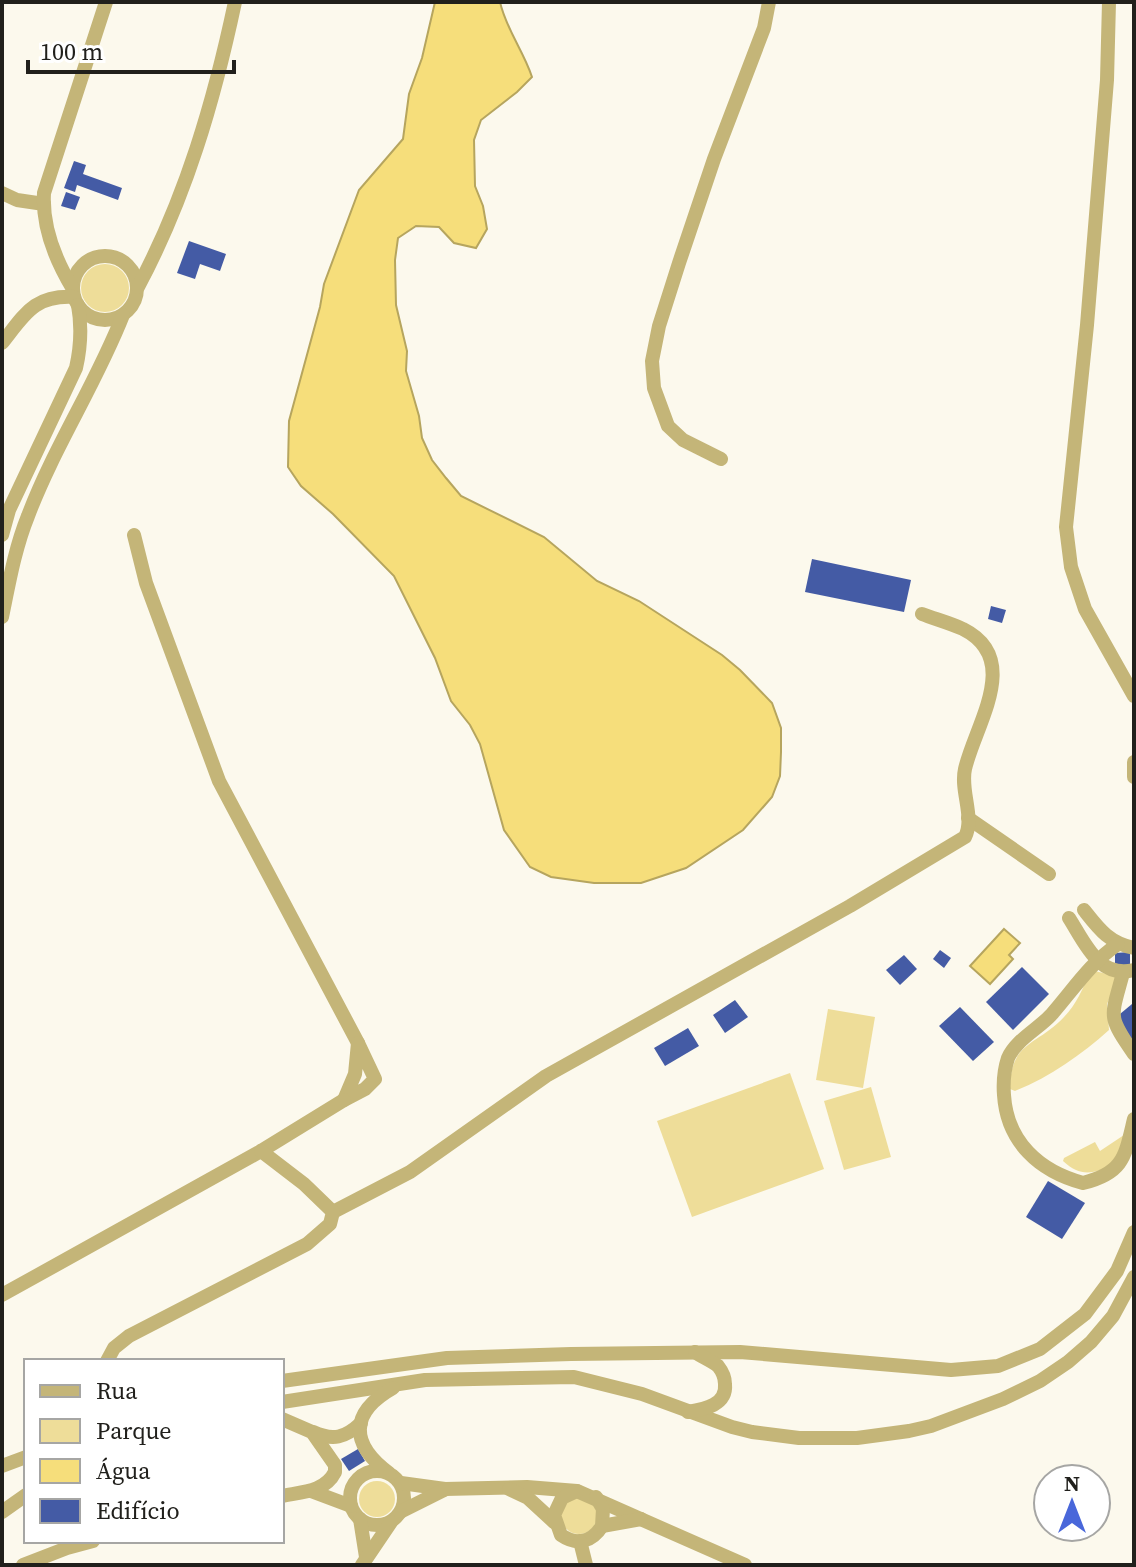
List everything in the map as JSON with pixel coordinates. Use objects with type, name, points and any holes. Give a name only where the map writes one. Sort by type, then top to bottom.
[{"type":"street","points":[[106,2],[44,193],[44,204],[60,268],[83,312],[98,320],[123,315]]},
{"type":"street","points":[[2,617],[11,570],[26,519],[44,475],[109,350],[123,315],[134,303],[138,287],[158,250],[189,176],[235,2]]},
{"type":"street","points":[[721,459],[683,440],[668,426],[654,388],[652,361],[667,301],[714,159],[764,28],[769,2]]},
{"type":"street","points":[[1109,2],[1107,80],[1092,265],[1066,527],[1071,567],[1081,599],[1096,632],[1134,696],[1134,704]]},
{"type":"street","points":[[2,193],[17,200],[44,204]]},
{"type":"street","points":[[2,535],[9,510],[76,368],[82,323],[75,297],[77,273],[96,257],[104,256],[127,264],[138,287]]},
{"type":"street","points":[[2,343],[29,309],[38,303],[58,296],[75,297]]},
{"type":"street","points":[[2,1295],[261,1151],[365,1089],[375,1079],[219,781],[146,583],[134,535]]},
{"type":"street","points":[[108,1359],[114,1348],[129,1336],[307,1244],[330,1224],[333,1212],[410,1172],[546,1076],[850,906],[965,837],[968,818],[964,770],[989,704],[993,666],[987,649],[964,630],[922,614]]},
{"type":"street","points":[[1134,762],[1134,777]]},
{"type":"street","points":[[968,818],[1049,874]]},
{"type":"street","points":[[1084,910],[1105,936],[1118,944],[1134,948]]},
{"type":"street","points":[[1069,918],[1096,960],[1108,969],[1128,972],[1113,1017],[1120,1037],[1134,1054]]},
{"type":"street","points":[[1118,944],[1096,960],[1049,1017],[1016,1046],[1009,1056],[1003,1084],[1009,1122],[1023,1150],[1033,1159],[1083,1183],[1112,1172],[1121,1163],[1134,1119]]},
{"type":"street","points":[[261,1151],[304,1184],[333,1212]]},
{"type":"street","points":[[284,1381],[447,1358],[695,1352],[740,1352],[951,1370],[998,1366],[1040,1349],[1085,1314],[1117,1271],[1134,1232]]},
{"type":"street","points":[[284,1402],[425,1380],[574,1377],[642,1394],[732,1427],[799,1438],[857,1438],[931,1426],[1003,1399],[1040,1381],[1091,1342],[1113,1316],[1134,1277]]},
{"type":"street","points":[[688,1412],[719,1403],[726,1389],[719,1367],[695,1352]]},
{"type":"street","points":[[364,1561],[396,1516],[405,1497],[395,1478],[365,1451],[361,1423],[368,1405],[400,1383]]},
{"type":"street","points":[[284,1420],[324,1437],[342,1437],[361,1423]]},
{"type":"street","points":[[312,1432],[351,1489],[351,1506],[360,1519],[364,1561]]},
{"type":"street","points":[[2,1466],[24,1458]]},
{"type":"street","points":[[284,1496],[311,1491],[330,1480],[335,1465]]},
{"type":"street","points":[[351,1489],[360,1477],[374,1471],[445,1489],[505,1487],[577,1491],[745,1565]]},
{"type":"street","points":[[505,1487],[528,1498],[554,1522],[561,1535],[580,1541],[594,1536],[602,1526],[603,1509],[596,1497]]},
{"type":"street","points":[[360,1519],[375,1525],[445,1489]]},
{"type":"street","points":[[311,1491],[351,1506]]},
{"type":"street","points":[[554,1522],[558,1503],[577,1491]]},
{"type":"street","points":[[2,1512],[24,1496]]},
{"type":"street","points":[[602,1526],[642,1519]]},
{"type":"street","points":[[580,1541],[586,1565]]},
{"type":"street","points":[[23,1565],[86,1543]]},
{"type":"green space","points":[[105,264],[114,265],[122,271],[128,279],[128,297],[122,305],[114,311],[105,312],[96,311],[88,305],[82,297],[81,288],[82,279],[88,271],[96,265]]},
{"type":"green space","points":[[1095,971],[1119,977],[1107,1004],[1109,1030],[1053,1072],[1015,1091],[1010,1089],[1011,1073],[1020,1053],[1064,1017],[1076,1002],[1090,973]]},
{"type":"green space","points":[[828,1009],[875,1017],[863,1088],[816,1080]]},
{"type":"green space","points":[[790,1073],[824,1169],[692,1217],[657,1121]]},
{"type":"green space","points":[[871,1087],[891,1157],[844,1170],[824,1101]]},
{"type":"green space","points":[[1124,1135],[1115,1163],[1101,1170],[1082,1172],[1063,1161],[1095,1142],[1100,1151]]},
{"type":"green space","points":[[377,1481],[389,1487],[395,1499],[389,1511],[377,1517],[365,1511],[359,1499],[365,1487]]},
{"type":"green space","points":[[579,1498],[592,1503],[597,1516],[592,1529],[579,1534],[566,1529],[561,1516],[566,1503]]},
{"type":"water","points":[[435,2],[500,2],[532,77],[481,120],[474,140],[475,186],[487,229],[476,248],[454,243],[439,227],[416,226],[398,238],[396,305],[407,351],[406,371],[422,438],[432,460],[461,496],[544,537],[597,581],[639,601],[722,655],[772,703],[781,728],[780,776],[772,797],[743,830],[686,868],[641,883],[594,883],[551,877],[530,867],[504,830],[480,744],[451,701],[435,658],[394,576],[301,486],[288,467],[289,421],[324,284],[359,190],[403,139],[409,94],[422,58]]},
{"type":"water","points":[[1004,929],[1020,943],[1009,955],[1013,959],[990,984],[970,966]]},
{"type":"building","points":[[74,161],[86,165],[83,174],[122,188],[118,200],[77,185],[75,192],[64,188]]},
{"type":"building","points":[[66,192],[80,197],[75,210],[61,206]]},
{"type":"building","points":[[189,241],[226,254],[220,271],[200,264],[195,279],[177,273]]},
{"type":"building","points":[[812,559],[911,580],[904,612],[805,592]]},
{"type":"building","points":[[991,606],[1006,610],[1002,623],[988,619]]},
{"type":"building","points":[[940,950],[951,958],[944,968],[933,959]]},
{"type":"building","points":[[1130,952],[1130,968],[1115,968],[1115,953]]},
{"type":"building","points":[[904,955],[917,969],[900,985],[886,970]]},
{"type":"building","points":[[1022,967],[1049,994],[1013,1030],[986,1002]]},
{"type":"building","points":[[735,1000],[748,1017],[725,1033],[713,1015]]},
{"type":"building","points":[[1134,1005],[1134,1044],[1114,1019]]},
{"type":"building","points":[[960,1007],[994,1042],[973,1061],[939,1026]]},
{"type":"building","points":[[688,1028],[699,1046],[665,1066],[654,1048]]},
{"type":"building","points":[[1048,1181],[1085,1203],[1062,1239],[1026,1217]]},
{"type":"building","points":[[358,1449],[365,1461],[349,1471],[341,1459]]}]
